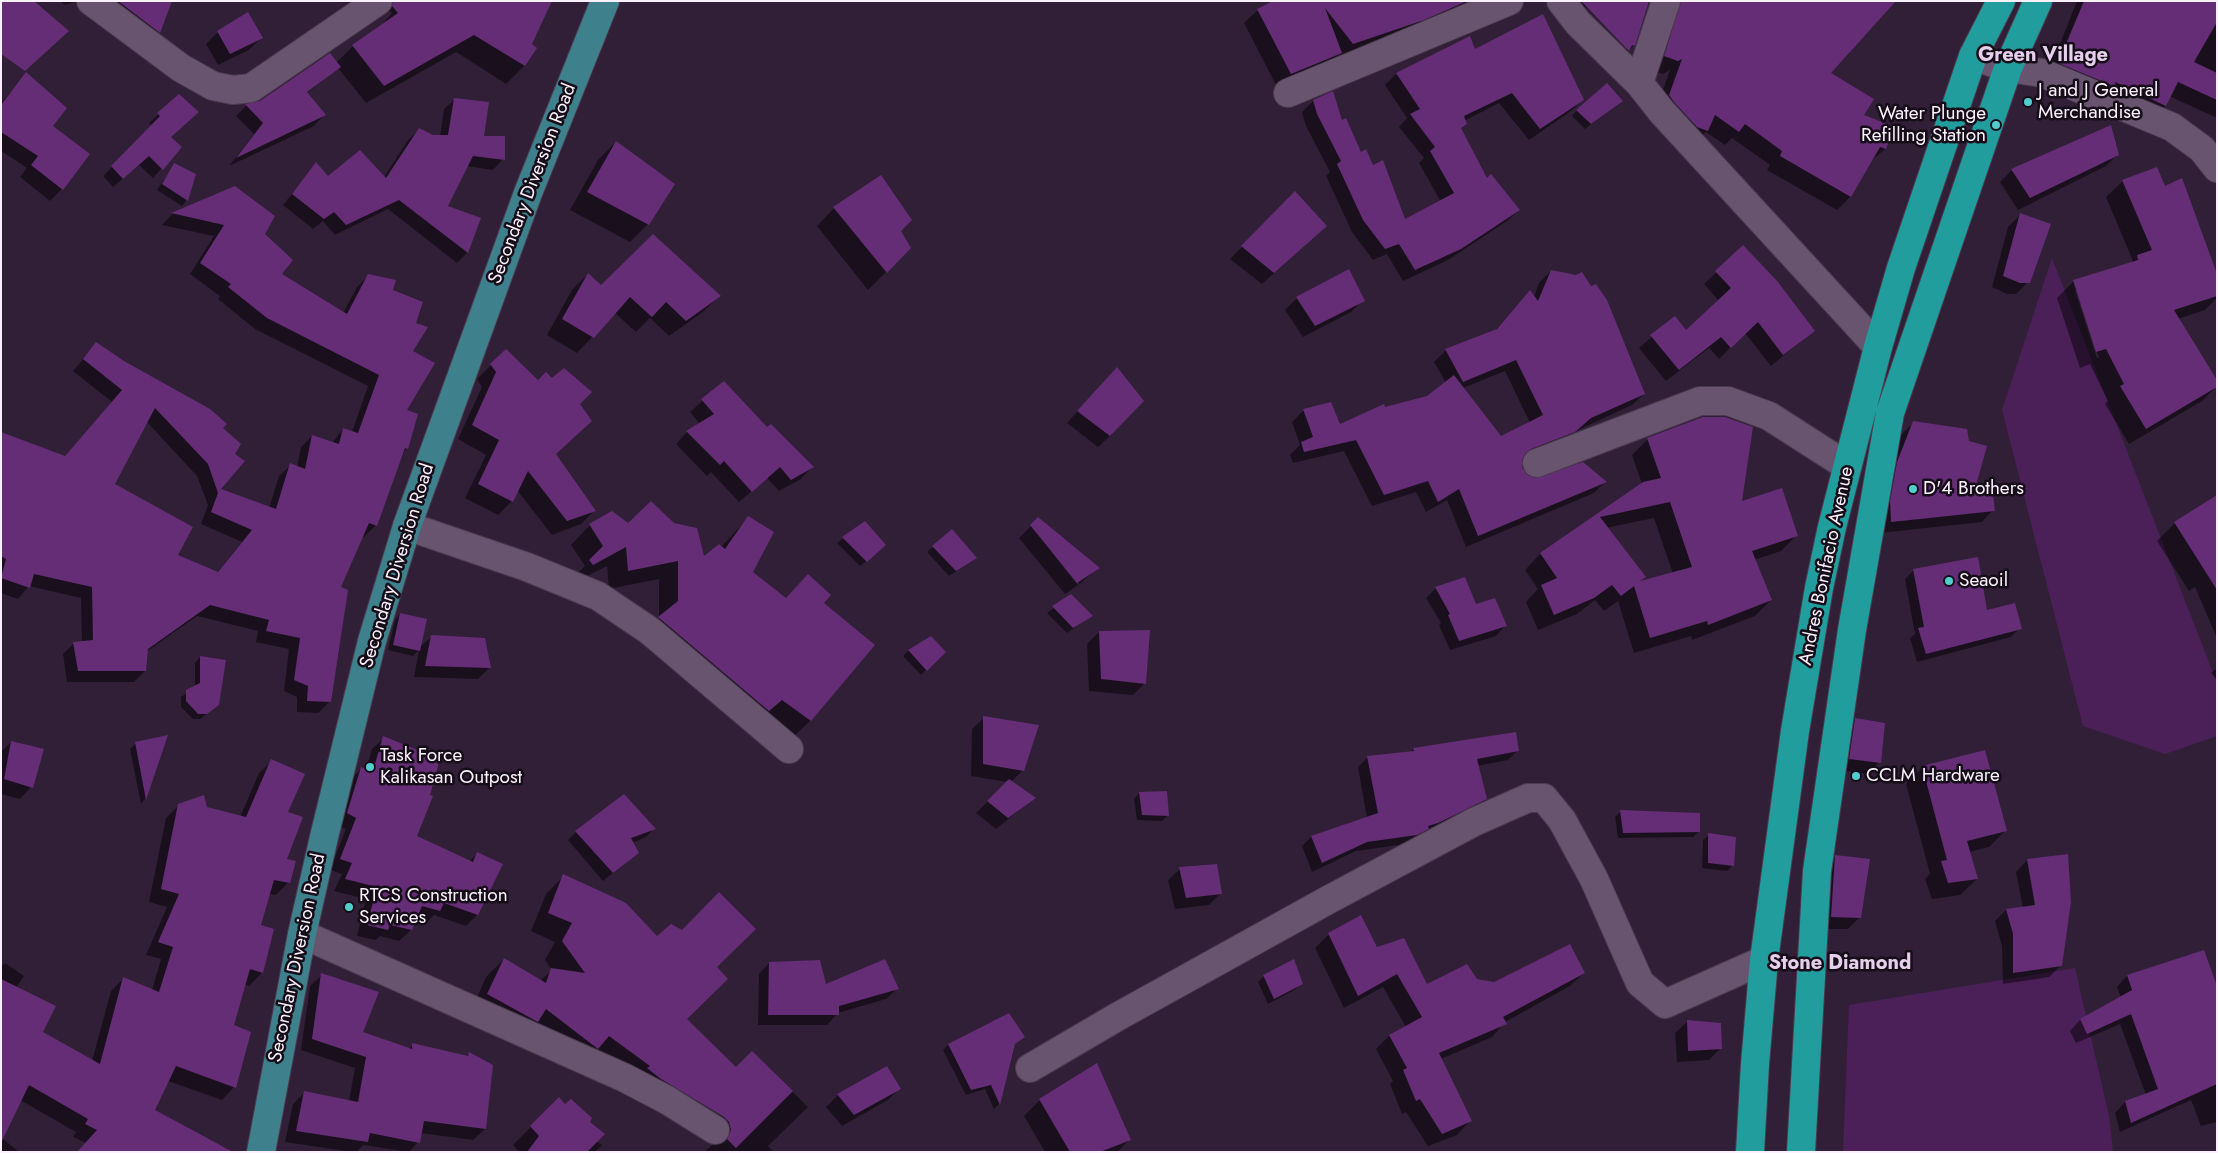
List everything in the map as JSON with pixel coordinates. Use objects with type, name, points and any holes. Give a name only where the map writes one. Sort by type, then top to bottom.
[{"type":"highway","name":"Andres Bonifacio Avenue","points":[[1750,1152],[1764,960],[1795,730],[1819,588],[1847,466],[1901,268],[1973,56],[2001,1]]},
{"type":"highway","name":"Andres Bonifacio Avenue","points":[[1801,1152],[1817,870],[1852,630],[1890,413],[2008,68],[2038,1]]},
{"type":"main road","name":"Secondary Diversion Road","points":[[261,1152],[302,934],[372,641],[408,526],[528,193],[605,1]]},
{"type":"street","points":[[91,1],[181,68],[213,86],[232,90],[251,88],[378,1]]},
{"type":"street","points":[[1288,93],[1509,1]]},
{"type":"street","points":[[1561,1],[1578,23],[1639,83],[1662,112],[1878,347]]},
{"type":"street","points":[[1639,83],[1666,1]]},
{"type":"street","points":[[1973,56],[2008,68],[2042,73],[2172,127],[2202,148],[2217,168]]},
{"type":"street","points":[[1537,463],[1700,401],[1728,401],[1769,416],[1847,466]]},
{"type":"street","points":[[408,526],[527,567],[598,596],[650,631],[789,749]]},
{"type":"street","points":[[1030,1068],[1117,1016],[1337,895],[1474,822],[1528,798],[1544,798],[1562,820],[1594,879],[1640,983],[1665,1004],[1764,960]]},
{"type":"street","points":[[302,934],[625,1078],[667,1100],[714,1130]]},
{"type":"shaded area","points":[[2052,258],[2217,683],[2217,736],[2165,754],[2083,726],[2002,410]]},
{"type":"shaded area","points":[[2075,968],[2109,1116],[2113,1152],[1843,1152],[1849,1005]]},
{"type":"building","points":[[1,1],[34,1],[69,31],[25,71],[1,54]]},
{"type":"building","points":[[118,1],[172,1],[160,33]]},
{"type":"building","points":[[393,1],[552,1],[532,44],[537,48],[525,66],[474,35],[384,86],[352,45],[398,13],[392,6]]},
{"type":"building","points":[[1273,1],[1465,2],[1424,20],[1353,44],[1325,8],[1342,53],[1291,74],[1257,9]]},
{"type":"building","points":[[1581,1],[1649,1],[1635,46],[1632,45],[1629,51]]},
{"type":"building","points":[[1681,1],[1896,1],[1831,73],[1874,99],[1864,115],[1895,127],[1886,149],[1880,147],[1851,197],[1780,156],[1782,151],[1745,124],[1739,132],[1715,115],[1708,131],[1697,127],[1674,102],[1669,95],[1682,59],[1678,61],[1664,56]]},
{"type":"building","points":[[2084,1],[2217,1],[2217,22],[2194,62],[2217,73],[2217,100],[2178,82],[2166,106],[2115,82],[2116,87],[2058,63]]},
{"type":"building","points":[[248,12],[263,38],[230,54],[217,31]]},
{"type":"building","points":[[1543,14],[1584,100],[1540,129],[1512,93],[1464,116],[1467,124],[1461,128],[1487,178],[1491,174],[1520,210],[1461,249],[1415,270],[1399,244],[1385,249],[1363,220],[1337,164],[1341,161],[1317,114],[1313,100],[1333,91],[1342,120],[1346,118],[1361,152],[1366,149],[1373,165],[1383,160],[1405,219],[1454,193],[1430,151],[1435,147],[1410,114],[1420,109],[1396,73],[1470,36],[1475,49]]},
{"type":"building","points":[[330,53],[341,67],[307,92],[326,115],[236,158],[263,123],[245,104],[260,101]]},
{"type":"building","points":[[26,72],[67,108],[53,126],[90,154],[63,190],[31,165],[38,156],[1,132],[1,105]]},
{"type":"building","points":[[1607,83],[1623,101],[1591,124],[1576,110]]},
{"type":"building","points":[[179,94],[199,112],[171,137],[182,147],[163,170],[149,156],[123,179],[111,166],[160,116],[157,113]]},
{"type":"building","points":[[454,98],[489,102],[484,136],[505,136],[505,160],[473,156],[448,206],[481,218],[468,253],[399,200],[346,225],[334,212],[324,219],[292,194],[316,162],[328,176],[360,150],[386,178],[419,128],[433,135],[448,135]]},
{"type":"building","points":[[2111,125],[2119,155],[2030,198],[2011,169]]},
{"type":"building","points":[[616,141],[675,184],[649,225],[587,192]]},
{"type":"building","points":[[174,163],[196,174],[188,201],[162,184]]},
{"type":"building","points":[[2157,167],[2165,186],[2182,178],[2217,274],[2217,296],[2174,310],[2217,380],[2217,387],[2146,429],[2120,386],[2124,384],[2106,349],[2096,352],[2073,280],[2138,260],[2137,255],[2152,250],[2122,180]]},
{"type":"building","points":[[881,175],[912,220],[901,231],[911,248],[887,273],[833,207]]},
{"type":"building","points":[[235,186],[275,216],[265,234],[293,260],[282,274],[347,314],[368,274],[396,280],[393,290],[423,302],[416,323],[428,327],[413,351],[435,363],[407,410],[418,414],[408,449],[405,448],[377,526],[369,523],[341,587],[348,590],[331,702],[307,701],[308,686],[294,680],[300,638],[266,631],[269,620],[210,605],[148,649],[146,671],[78,671],[73,642],[93,640],[92,587],[34,574],[30,588],[1,578],[6,559],[1,556],[1,432],[65,456],[122,390],[83,359],[96,342],[124,361],[210,409],[227,424],[223,428],[241,444],[235,454],[245,461],[221,489],[276,509],[290,463],[305,469],[312,435],[339,444],[343,428],[358,433],[379,375],[267,318],[228,287],[231,284],[200,263],[224,225],[171,213]],"holes":[[[155,408],[208,464],[218,493],[211,512],[252,530],[218,572],[178,555],[193,527],[115,484]]]},
{"type":"building","points":[[1295,191],[1327,226],[1274,273],[1241,246]]},
{"type":"building","points":[[2020,213],[2051,224],[2030,283],[2020,283],[2003,276]]},
{"type":"building","points":[[653,234],[721,296],[686,321],[666,302],[652,317],[630,297],[594,338],[562,319],[588,273],[601,285]]},
{"type":"building","points":[[1743,245],[1778,282],[1815,331],[1783,355],[1758,322],[1731,348],[1721,337],[1679,370],[1650,335],[1675,316],[1686,330],[1731,288],[1715,271]]},
{"type":"building","points":[[1349,269],[1365,301],[1315,326],[1296,297]]},
{"type":"building","points":[[1551,270],[1576,275],[1582,272],[1591,286],[1596,284],[1607,300],[1645,394],[1591,418],[1575,432],[1531,449],[1522,460],[1522,468],[1528,475],[1535,478],[1583,462],[1607,482],[1478,536],[1459,489],[1438,502],[1428,481],[1384,495],[1356,440],[1304,452],[1301,442],[1313,437],[1303,409],[1331,402],[1340,424],[1384,404],[1385,407],[1427,396],[1454,375],[1501,436],[1543,415],[1516,360],[1463,382],[1445,349],[1497,329],[1530,290],[1538,301]]},
{"type":"building","points":[[506,349],[538,380],[546,372],[552,378],[564,368],[592,392],[580,404],[592,421],[556,454],[596,511],[567,521],[528,471],[513,502],[478,484],[499,440],[472,425],[496,372],[490,364]]},
{"type":"building","points":[[1117,367],[1144,401],[1110,436],[1077,411]]},
{"type":"building","points":[[724,381],[767,427],[771,424],[814,467],[791,480],[780,467],[752,492],[724,461],[720,465],[686,431],[714,414],[701,399]]},
{"type":"building","points":[[1703,417],[1725,417],[1753,427],[1742,501],[1782,488],[1798,536],[1752,551],[1772,600],[1708,625],[1707,621],[1650,638],[1634,586],[1621,596],[1612,585],[1594,598],[1554,615],[1541,585],[1557,578],[1540,553],[1643,482],[1661,478],[1647,438]],"holes":[[[1670,502],[1692,567],[1640,581],[1646,577],[1600,517]]]},
{"type":"building","points":[[1913,421],[1967,429],[1969,441],[1987,446],[1975,489],[1992,487],[1995,511],[1891,522],[1890,501],[1897,462]]},
{"type":"building","points":[[2217,495],[2217,590],[2174,522]]},
{"type":"building","points":[[651,501],[674,523],[697,528],[704,556],[719,544],[725,549],[748,516],[774,532],[753,572],[786,598],[808,574],[831,595],[824,603],[875,645],[811,721],[782,700],[769,711],[658,617],[678,601],[678,561],[628,571],[626,547],[593,565],[589,560],[603,546],[589,524],[612,511],[628,523]]},
{"type":"building","points":[[1038,517],[1100,568],[1077,583],[1030,525]]},
{"type":"building","points":[[865,521],[886,545],[867,562],[842,537]]},
{"type":"building","points":[[952,529],[977,558],[956,571],[932,546]]},
{"type":"building","points":[[1978,557],[1987,610],[2015,603],[2022,629],[1926,654],[1918,628],[1924,627],[1913,569]]},
{"type":"building","points":[[1465,577],[1476,604],[1495,598],[1507,626],[1459,641],[1448,615],[1450,614],[1435,587]]},
{"type":"building","points":[[1071,594],[1093,616],[1073,628],[1052,606]]},
{"type":"building","points":[[400,613],[427,619],[420,651],[393,645]]},
{"type":"building","points":[[1150,630],[1146,684],[1101,679],[1099,631]]},
{"type":"building","points":[[431,635],[485,638],[491,668],[425,666]]},
{"type":"building","points":[[931,636],[946,652],[927,671],[908,650]]},
{"type":"building","points":[[200,656],[226,660],[219,705],[207,714],[198,714],[186,701],[186,690],[200,683]]},
{"type":"building","points":[[983,716],[1039,725],[1024,771],[983,764]]},
{"type":"building","points":[[1855,718],[1885,723],[1881,763],[1849,759]]},
{"type":"building","points":[[1516,732],[1519,751],[1477,759],[1487,799],[1428,826],[1429,829],[1417,835],[1367,842],[1322,863],[1311,836],[1378,813],[1367,756],[1414,751],[1413,748]]},
{"type":"building","points":[[168,735],[146,800],[135,742]]},
{"type":"building","points":[[383,736],[440,759],[430,795],[433,796],[417,836],[473,862],[477,852],[503,864],[478,915],[444,903],[440,911],[422,906],[412,930],[390,925],[388,930],[367,925],[377,887],[345,879],[352,863],[340,859],[356,818],[347,813],[361,767],[373,771]]},
{"type":"building","points":[[11,741],[44,749],[33,788],[4,779]]},
{"type":"building","points":[[1985,750],[2007,831],[1967,841],[1978,879],[1948,883],[1941,861],[1947,860],[1922,766]]},
{"type":"building","points":[[271,759],[305,774],[288,812],[303,817],[287,859],[296,861],[290,883],[274,880],[261,925],[274,929],[263,973],[250,969],[234,1025],[251,1032],[236,1088],[176,1066],[155,1110],[233,1152],[77,1152],[97,1130],[85,1124],[88,1119],[29,1085],[1,1143],[1,979],[56,1006],[43,1032],[100,1064],[123,977],[159,992],[173,947],[158,942],[179,894],[161,889],[178,804],[204,795],[207,807],[246,817]]},
{"type":"building","points":[[1009,779],[1036,798],[1008,818],[987,801]]},
{"type":"building","points":[[1167,791],[1169,816],[1142,815],[1139,792]]},
{"type":"building","points":[[624,794],[656,829],[631,838],[639,853],[613,873],[575,831]]},
{"type":"building","points":[[1620,810],[1700,813],[1700,832],[1623,833]]},
{"type":"building","points":[[1708,833],[1736,837],[1734,866],[1708,863]]},
{"type":"building","points":[[2068,854],[2071,902],[2062,966],[2013,973],[2013,934],[2006,909],[2035,905],[2027,859]]},
{"type":"building","points":[[1835,855],[1870,859],[1861,918],[1831,917]]},
{"type":"building","points":[[1217,864],[1222,894],[1186,898],[1179,867]]},
{"type":"building","points":[[563,874],[626,903],[657,936],[671,924],[682,930],[719,892],[756,929],[717,967],[728,979],[687,1019],[736,1067],[752,1051],[793,1091],[736,1148],[727,1139],[731,1130],[729,1122],[724,1117],[661,1079],[647,1068],[650,1066],[609,1036],[598,1049],[546,1009],[538,1022],[487,994],[504,958],[546,983],[551,968],[585,973],[562,941],[572,923],[548,913]]},
{"type":"building","points":[[1361,915],[1377,947],[1404,938],[1427,984],[1467,964],[1477,979],[1494,982],[1570,944],[1585,973],[1503,1017],[1507,1024],[1439,1053],[1472,1121],[1442,1134],[1420,1099],[1416,1101],[1403,1070],[1407,1068],[1389,1035],[1422,1017],[1397,974],[1358,996],[1328,933]]},
{"type":"building","points":[[2204,950],[2217,986],[2217,1084],[2131,1123],[2125,1101],[2158,1089],[2131,1014],[2087,1034],[2080,1019],[2132,990],[2127,975]]},
{"type":"building","points":[[885,959],[899,989],[839,1006],[839,1015],[768,1015],[769,962],[820,960],[826,984]]},
{"type":"building","points":[[1294,959],[1303,984],[1274,999],[1263,975]]},
{"type":"building","points":[[321,973],[379,992],[363,1032],[412,1049],[412,1043],[468,1056],[469,1052],[493,1065],[486,1129],[424,1121],[420,1143],[370,1133],[368,1142],[296,1131],[304,1091],[358,1102],[366,1057],[312,1039]]},
{"type":"building","points":[[1009,1013],[1025,1037],[1015,1044],[1000,1105],[991,1085],[971,1090],[948,1044]]},
{"type":"building","points":[[1687,1020],[1721,1023],[1722,1049],[1688,1051]]},
{"type":"building","points":[[1097,1063],[1131,1140],[1100,1152],[1070,1152],[1039,1099]]},
{"type":"building","points":[[887,1066],[901,1089],[854,1115],[837,1094]]},
{"type":"building","points":[[559,1097],[565,1104],[571,1099],[592,1118],[590,1122],[605,1134],[587,1152],[527,1152],[539,1136],[530,1126]]},
{"type":"place","name":"J and J General Merchandise","points":[[2028,102]]},
{"type":"place","name":"Water Plunge Refilling Station","points":[[1996,125]]},
{"type":"place","name":"D'4 Brothers","points":[[1913,489]]},
{"type":"place","name":"Seaoil","points":[[1949,581]]},
{"type":"place","name":"Task Force Kalikasan Outpost","points":[[370,767]]},
{"type":"place","name":"CCLM Hardware","points":[[1856,776]]},
{"type":"place","name":"RTCS Construction Services","points":[[349,907]]},
{"type":"district","name":"Green Village","points":[[2043,56]]},
{"type":"district","name":"Stone Diamond","points":[[1840,964]]}]
